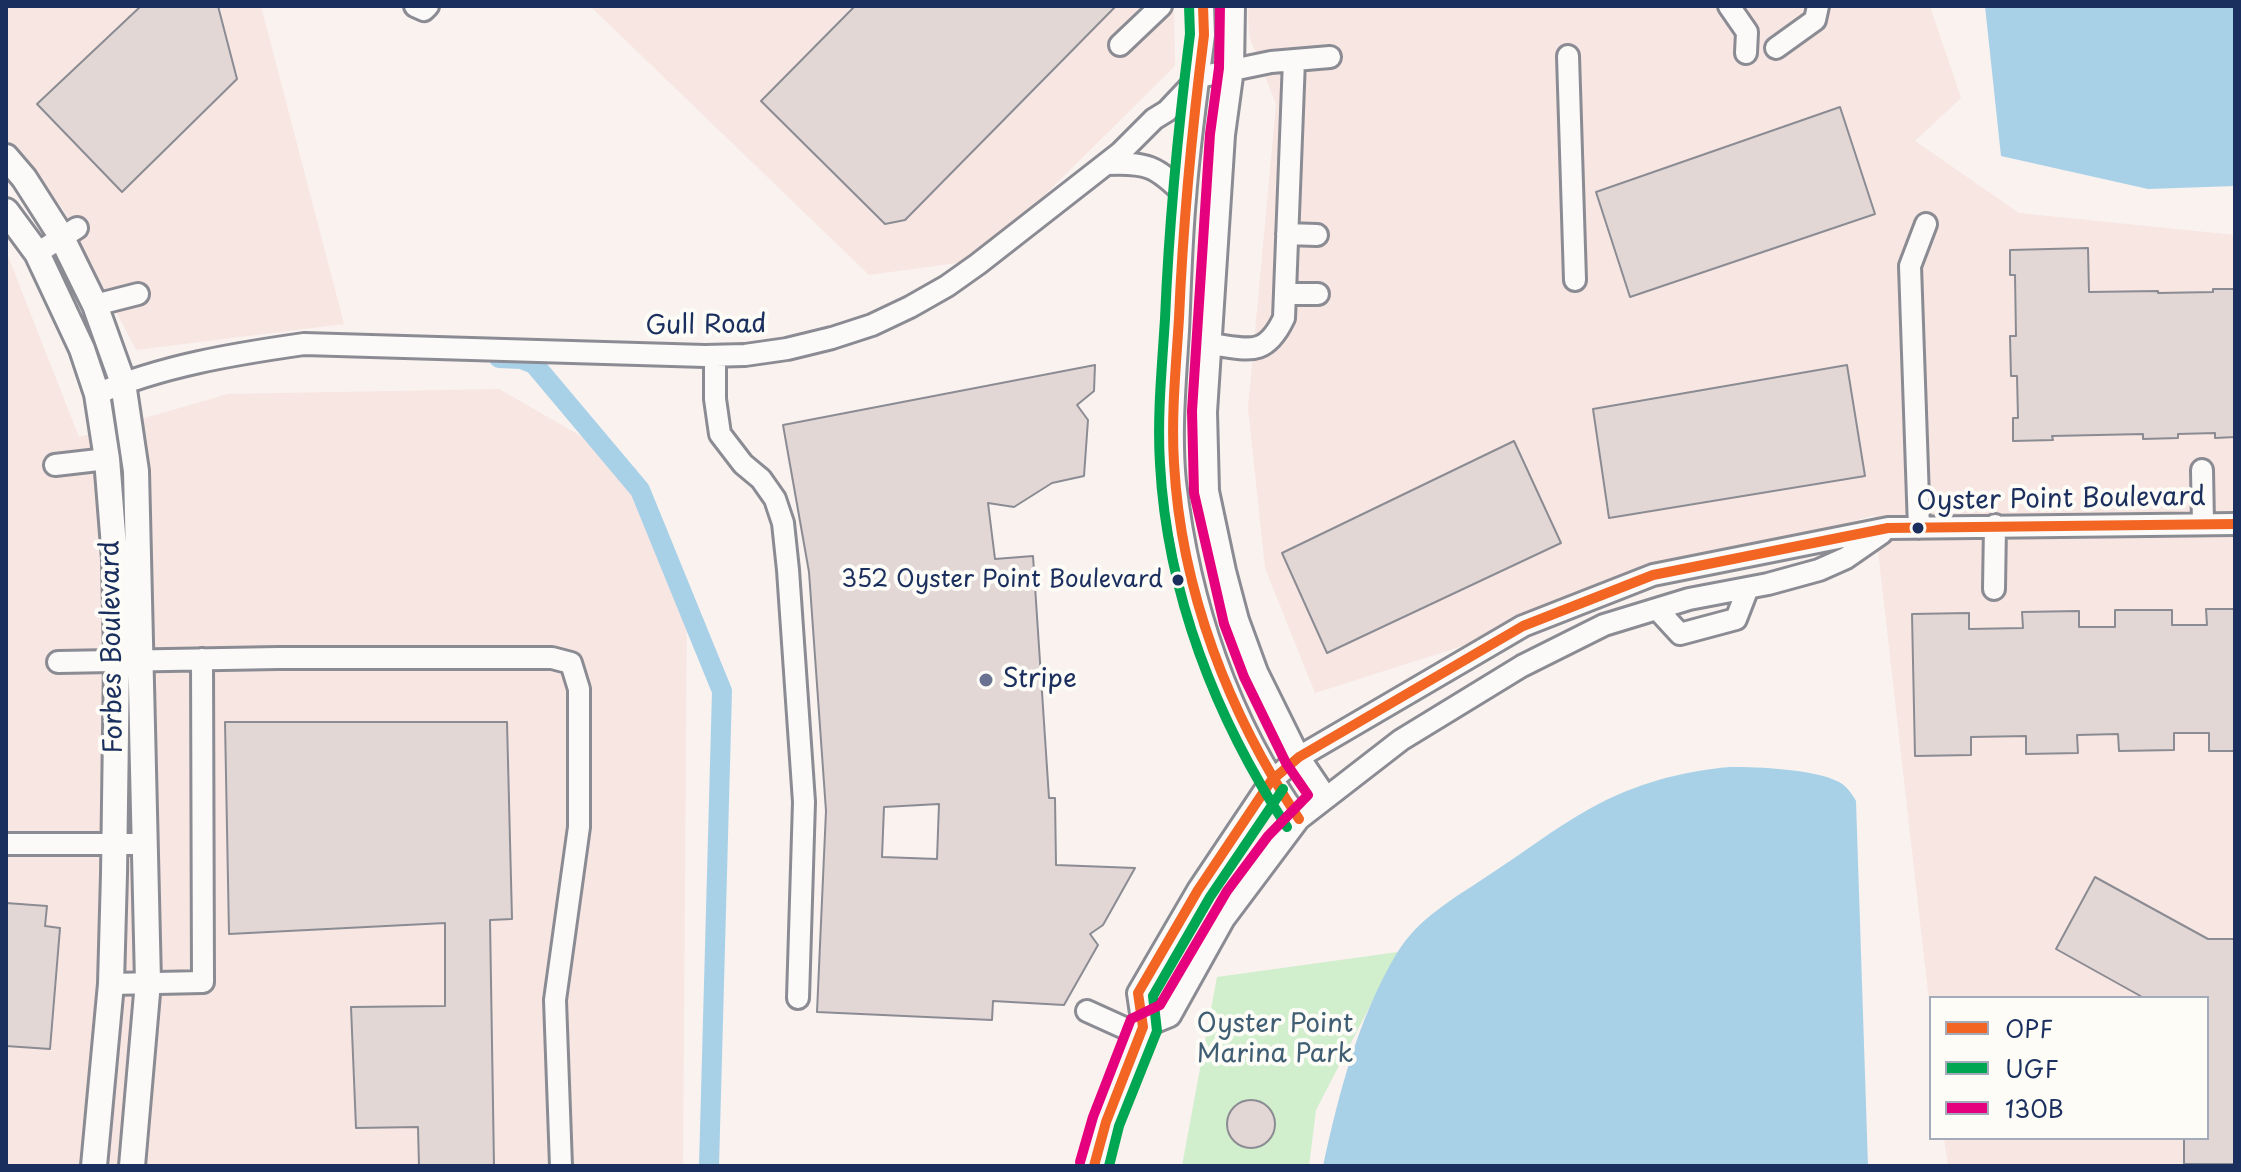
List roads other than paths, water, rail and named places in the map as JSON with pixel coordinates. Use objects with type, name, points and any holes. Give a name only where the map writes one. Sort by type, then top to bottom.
[{"type":"main road","name":"Forbes Boulevard","points":[[6,157],[69,232],[123,383],[136,471],[117,660],[111,984],[98,1096],[94,1166]]},
{"type":"main road","name":"Forbes Boulevard","points":[[6,211],[37,253],[82,349],[97,394],[142,660],[148,982],[132,1166]]},
{"type":"street","points":[[415,6],[424,10],[428,6]]},
{"type":"street","points":[[1120,45],[1161,6]]},
{"type":"street","points":[[1203,6],[1204,35],[1185,195],[1175,479],[1184,548],[1219,675],[1271,781],[1299,819]]},
{"type":"street","points":[[1234,6],[1233,69],[1224,135],[1206,412],[1208,491],[1238,620],[1257,672],[1299,757],[1326,797]]},
{"type":"street","points":[[1729,6],[1747,32],[1746,53]]},
{"type":"street","points":[[1776,48],[1815,20],[1818,6]]},
{"type":"street","points":[[1568,56],[1575,280]]},
{"type":"street","points":[[1199,77],[1233,69],[1330,57]]},
{"type":"street","points":[[1210,344],[1262,347],[1275,338],[1284,318],[1294,60]]},
{"type":"street","name":"Gull Road","points":[[97,394],[123,383],[245,352],[304,344],[715,356],[787,349],[832,338],[872,325],[910,307],[978,264],[1106,164],[1154,119],[1167,111],[1199,77]]},
{"type":"street","points":[[1106,164],[1130,162],[1153,167],[1185,195]]},
{"type":"street","points":[[1919,528],[1910,266],[1926,224]]},
{"type":"street","points":[[37,253],[69,232]]},
{"type":"street","points":[[1287,234],[1317,235]]},
{"type":"street","points":[[95,305],[138,294]]},
{"type":"street","points":[[1285,294],[1318,294]]},
{"type":"street","points":[[715,356],[715,399],[720,434],[743,464],[761,479],[775,499],[783,523],[804,802],[798,998]]},
{"type":"street","points":[[55,465],[107,459]]},
{"type":"street","points":[[2202,470],[2203,523]]},
{"type":"street","name":"Oyster Point Boulevard","points":[[1094,1166],[1106,1122],[1142,1031],[1138,993],[1198,890],[1271,781],[1299,757],[1523,626],[1653,575],[1888,528],[2235,524]]},
{"type":"street","points":[[1994,589],[1995,525]]},
{"type":"street","name":"Oyster Point Boulevard","points":[[1142,1031],[1170,1016],[1224,919],[1299,819],[1401,740],[1495,682],[1616,622],[1689,599],[1819,570],[1846,558],[1888,528]]},
{"type":"street","points":[[1657,609],[1680,634],[1736,619],[1748,588]]},
{"type":"street","points":[[1606,594],[1616,622]]},
{"type":"street","points":[[58,662],[552,658],[571,663],[579,689],[579,827],[555,1000],[561,1166]]},
{"type":"street","points":[[111,984],[203,982],[202,659]]},
{"type":"street","points":[[6,844],[144,844]]},
{"type":"street","points":[[1087,1011],[1142,1031]]},
{"type":"water","points":[[1985,6],[2235,6],[2235,186],[2148,189],[2001,156]]},
{"type":"water","points":[[1730,767],[1816,774],[1839,782],[1856,801],[1868,1166],[1323,1166],[1343,1084],[1371,1003],[1397,953],[1416,929],[1451,900],[1591,808],[1659,780]]},
{"type":"waterway","points":[[499,358],[521,359],[534,364],[640,490],[722,691],[709,1166]]},
{"type":"place","name":"352 Oyster Point Boulevard","points":[[1178,580]]},
{"type":"place","name":"Stripe","points":[[986,680]]},
{"type":"park label","name":"Oyster Point Marina Park","points":[[1275,1040]]}]
